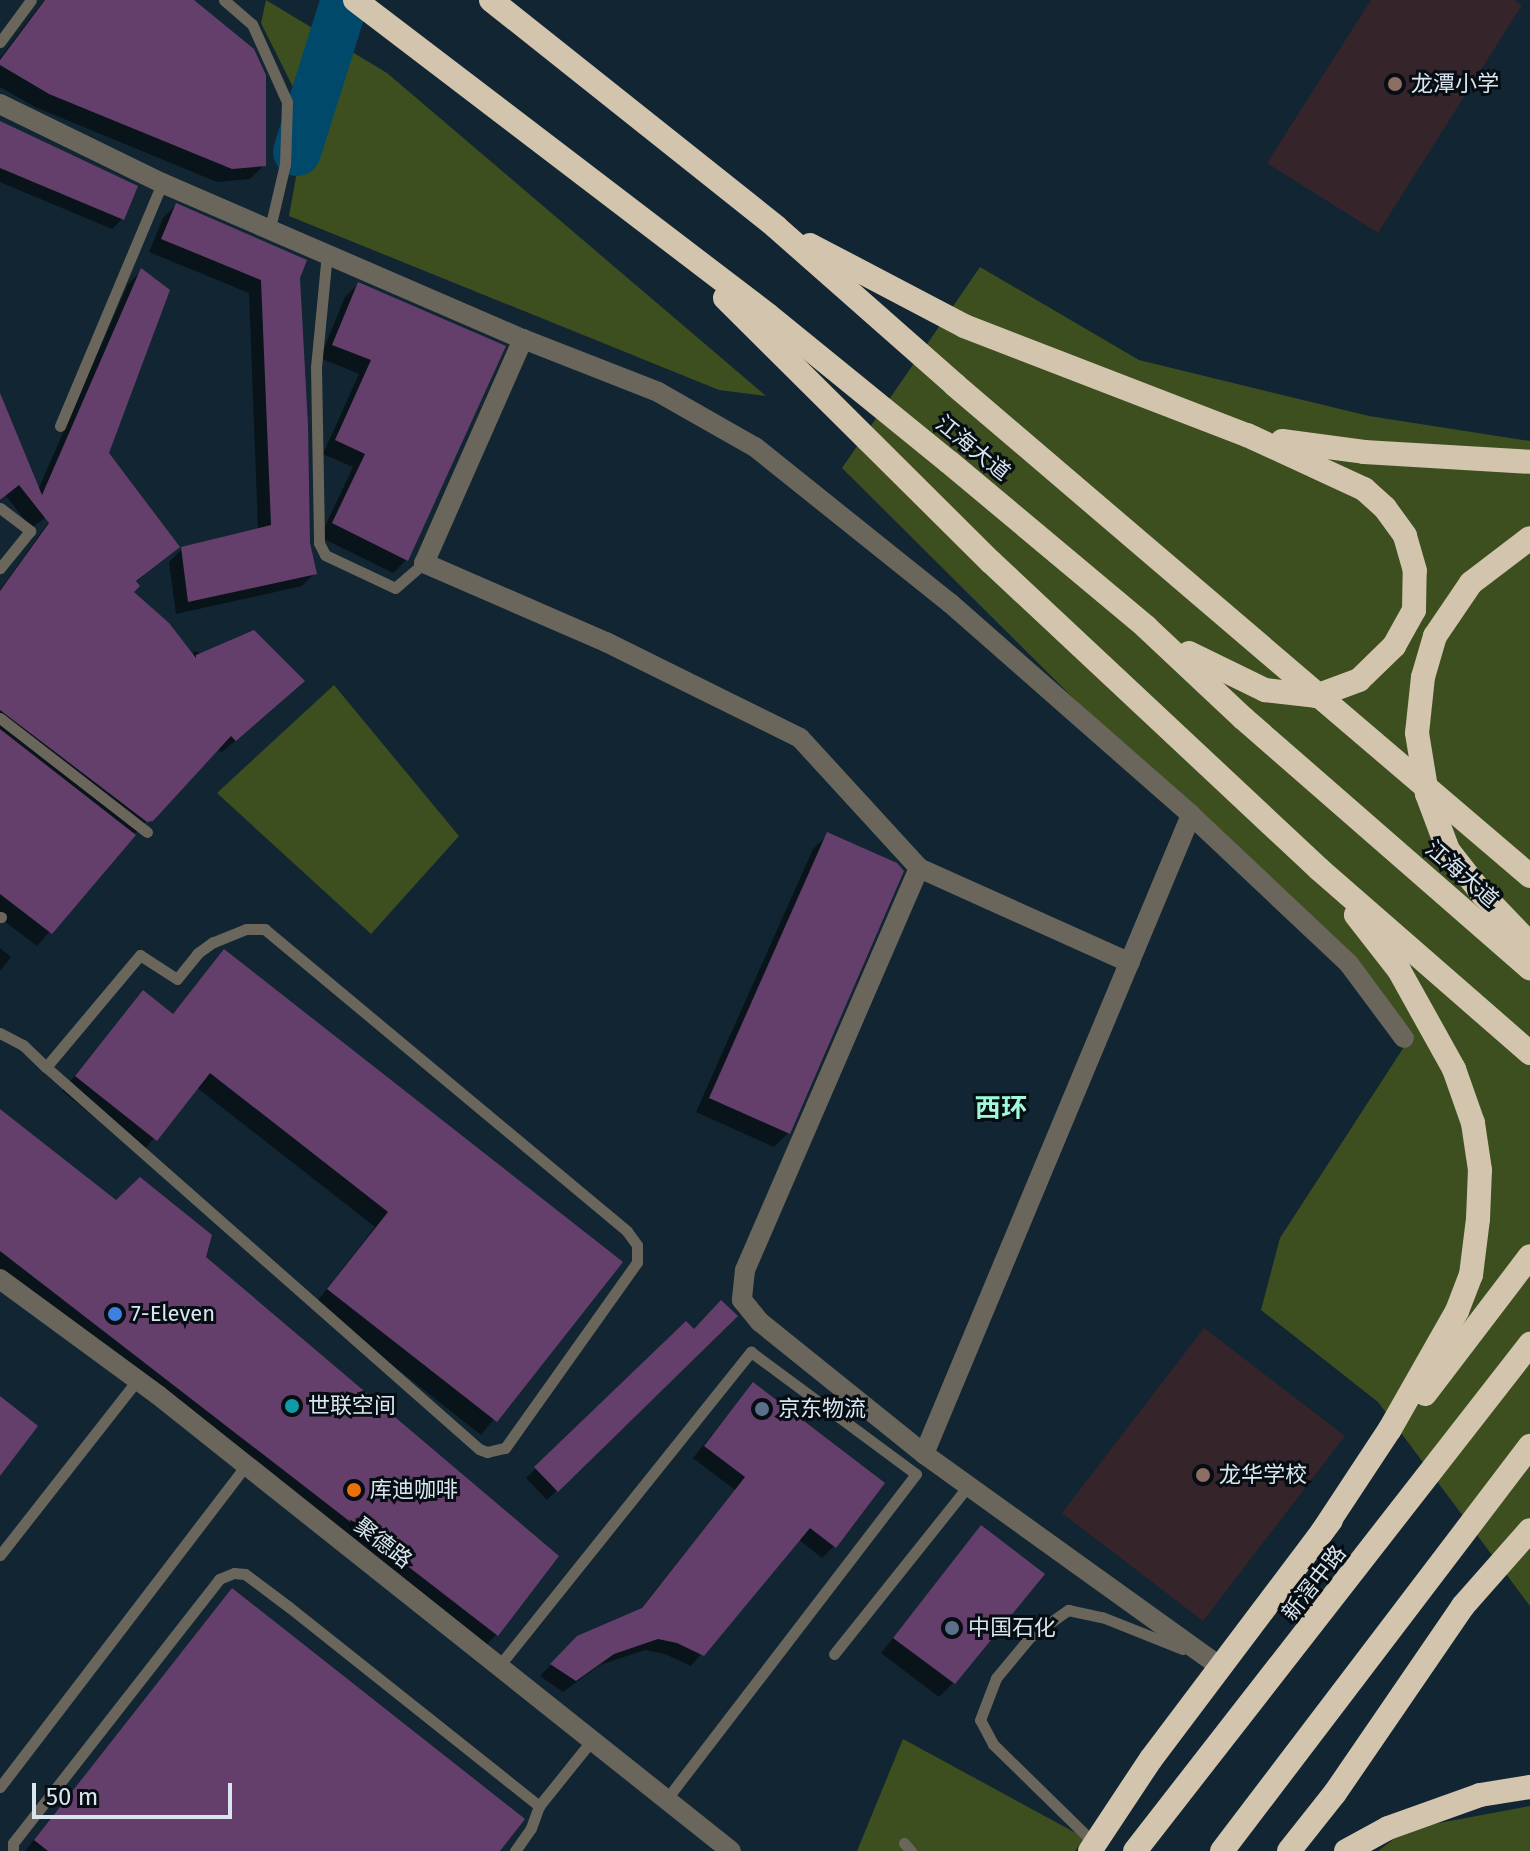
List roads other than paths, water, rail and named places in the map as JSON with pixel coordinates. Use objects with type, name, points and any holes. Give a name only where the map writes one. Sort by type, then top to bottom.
[{"type":"highway","name":"江海大道","points":[[355,0],[768,315],[1146,627],[1243,718],[1530,968]]},
{"type":"highway","name":"江海大道","points":[[491,0],[776,227],[955,385],[1530,876]]},
{"type":"highway","points":[[776,227],[964,326],[1247,435],[1364,489],[1385,508],[1405,536],[1415,571],[1414,610],[1394,646],[1359,680],[1316,696],[1265,690],[1212,667],[1146,627]]},
{"type":"highway","points":[[664,237],[991,562],[1319,869],[1530,1053]]},
{"type":"highway","points":[[1247,435],[1364,452],[1530,462]]},
{"type":"highway","points":[[1530,538],[1471,583],[1435,636],[1423,677],[1417,733],[1427,794],[1448,850],[1483,895],[1530,944]]},
{"type":"highway","points":[[1319,869],[1399,970],[1454,1069],[1473,1123],[1480,1170],[1471,1275],[1457,1311],[1390,1429],[1322,1532]]},
{"type":"highway","points":[[1092,1847],[1151,1759],[1210,1661],[1322,1532],[1530,1256]]},
{"type":"highway","name":"新滘中路","points":[[1135,1851],[1530,1344]]},
{"type":"highway","points":[[1222,1851],[1530,1446]]},
{"type":"highway","points":[[1289,1851],[1335,1793],[1463,1606],[1530,1530]]},
{"type":"highway","points":[[1346,1851],[1388,1828],[1480,1795],[1530,1787]]},
{"type":"street","points":[[0,104],[162,183],[523,339],[658,392],[755,447],[950,603],[1191,815],[1349,964],[1404,1038]]},
{"type":"street","points":[[523,339],[424,563],[606,642],[800,738],[919,868],[1130,963]]},
{"type":"street","points":[[924,1454],[1191,815]]},
{"type":"street","points":[[919,868],[745,1270],[742,1300],[760,1322],[924,1454],[1210,1661]]},
{"type":"street","name":"聚德路","points":[[0,1279],[246,1465],[731,1851]]},
{"type":"lane","points":[[0,42],[31,0]]},
{"type":"lane","points":[[224,0],[252,24],[287,102],[285,164],[270,228]]},
{"type":"lane","points":[[60,426],[162,183]]},
{"type":"lane","points":[[327,253],[316,378],[319,543],[325,555],[395,588],[424,563]]},
{"type":"lane","points":[[0,508],[30,531],[0,568]]},
{"type":"lane","points":[[0,718],[147,832]]},
{"type":"lane","points":[[0,1033],[10,1036],[487,1452],[505,1448],[637,1262],[637,1245],[627,1231],[265,929],[246,929],[213,942],[177,979],[140,955],[46,1067]]},
{"type":"lane","points":[[499,1666],[751,1352],[916,1474],[667,1799]]},
{"type":"lane","points":[[0,1555],[137,1380]]},
{"type":"lane","points":[[0,1787],[246,1465]]},
{"type":"lane","points":[[834,1654],[969,1485]]},
{"type":"lane","points":[[13,1851],[13,1843],[219,1579],[234,1573],[245,1574],[289,1607],[539,1806]]},
{"type":"lane","points":[[1092,1847],[993,1744],[980,1720],[996,1678],[1030,1637],[1068,1610],[1102,1617],[1210,1661]]},
{"type":"lane","points":[[515,1851],[531,1828],[539,1806],[592,1740]]},
{"type":"waterway","points":[[297,152],[345,0]]},
{"type":"place","name":"龙潭小学","points":[[1395,84]]},
{"type":"place","name":"7-Eleven","points":[[115,1314]]},
{"type":"place","name":"世联空间","points":[[292,1406]]},
{"type":"place","name":"京东物流","points":[[762,1409]]},
{"type":"place","name":"龙华学校","points":[[1203,1475]]},
{"type":"place","name":"库迪咖啡","points":[[354,1490]]},
{"type":"place","name":"中国石化","points":[[952,1628]]},
{"type":"district","name":"西环","points":[[1001,1109]]}]
